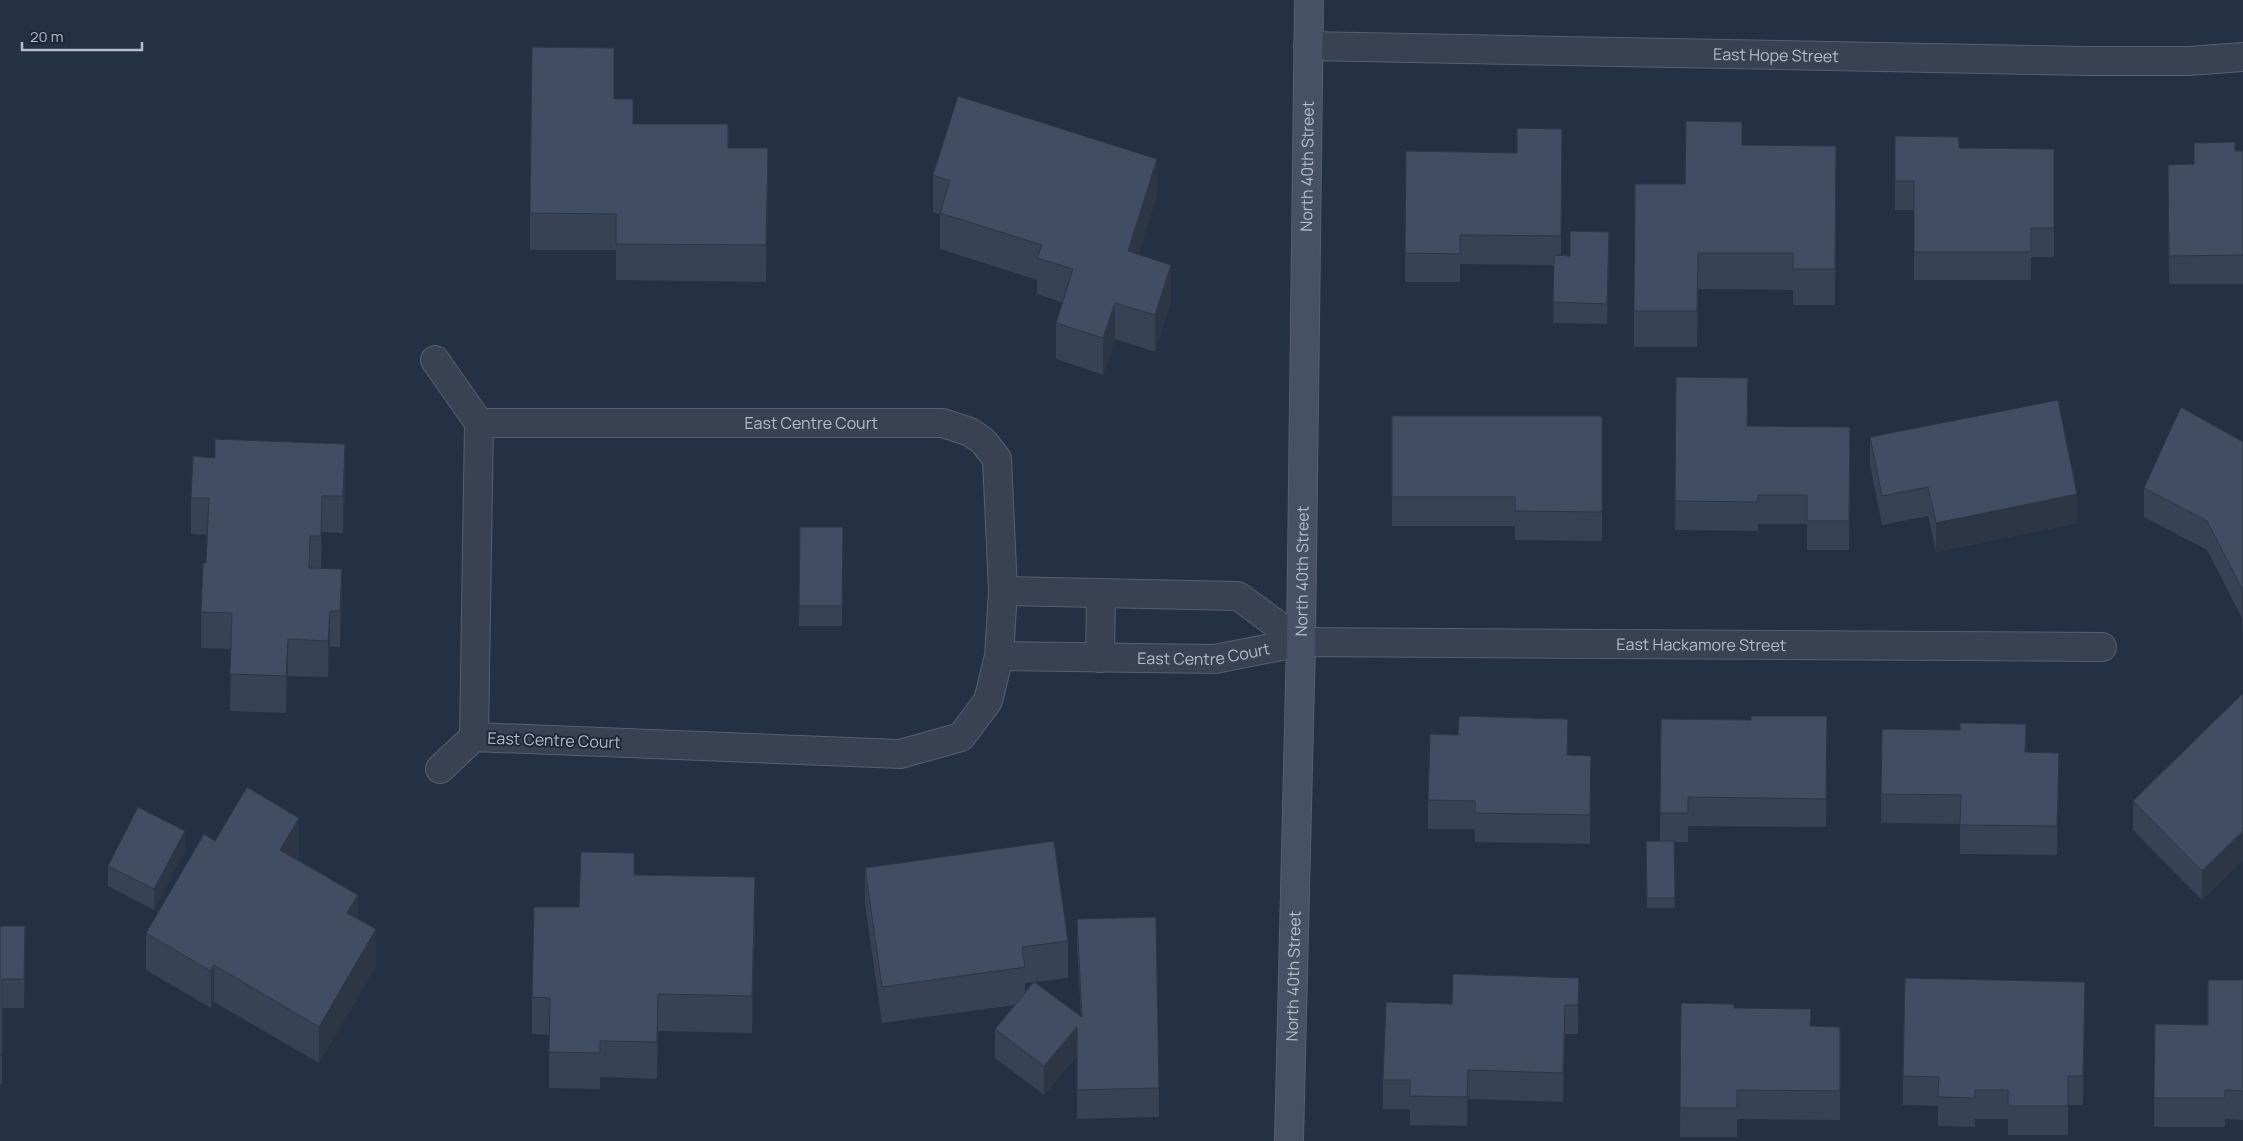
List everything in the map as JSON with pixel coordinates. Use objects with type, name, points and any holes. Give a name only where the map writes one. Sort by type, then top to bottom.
[{"type":"street","name":"North 40th Street","points":[[1289,1141],[1301,642],[1309,0]]},
{"type":"street","name":"East Hope Street","points":[[1308,46],[2087,61],[2189,61],[2243,57]]},
{"type":"street","points":[[435,360],[479,423]]},
{"type":"street","name":"East Centre Court","points":[[440,769],[474,737],[900,754],[961,737],[988,701],[999,656],[1003,591],[996,459],[982,441],[970,432],[943,423],[479,423],[474,737]]},
{"type":"street","name":"East Centre Court","points":[[1003,591],[1238,596],[1301,642]]},
{"type":"street","points":[[1100,658],[1101,593]]},
{"type":"street","name":"East Centre Court","points":[[999,656],[1215,659],[1301,642]]},
{"type":"street","name":"East Hackamore Street","points":[[1301,642],[2102,647]]},
{"type":"building","points":[[532,47],[614,48],[614,99],[633,99],[633,124],[728,124],[728,148],[768,148],[766,245],[616,244],[616,214],[530,213]]},
{"type":"building","points":[[958,96],[1157,159],[1128,251],[1171,265],[1155,315],[1115,303],[1103,338],[1056,323],[1073,269],[1037,258],[1042,245],[940,213],[950,181],[933,175]]},
{"type":"building","points":[[1686,121],[1742,122],[1742,145],[1836,146],[1835,269],[1793,269],[1793,253],[1698,253],[1697,311],[1634,311],[1635,184],[1685,184]]},
{"type":"building","points":[[1517,128],[1562,129],[1561,236],[1460,235],[1460,254],[1405,253],[1406,151],[1517,153]]},
{"type":"building","points":[[1895,136],[1959,137],[1959,148],[2054,149],[2054,228],[2031,228],[2031,252],[1914,252],[1914,181],[1895,181]]},
{"type":"building","points":[[2235,142],[2235,151],[2243,151],[2243,255],[2169,256],[2168,165],[2194,164],[2194,143]]},
{"type":"building","points":[[1570,231],[1609,232],[1607,304],[1553,302],[1554,255],[1570,256]]},
{"type":"building","points":[[1676,377],[1748,378],[1747,426],[1850,427],[1849,521],[1807,521],[1807,495],[1758,495],[1758,502],[1675,501]]},
{"type":"building","points":[[2058,400],[2077,494],[1936,523],[1928,487],[1882,496],[1870,437]]},
{"type":"building","points":[[2181,407],[2243,442],[2243,614],[2242,589],[2207,521],[2144,488]]},
{"type":"building","points":[[1392,416],[1602,416],[1602,512],[1515,511],[1515,497],[1392,497]]},
{"type":"building","points":[[215,439],[345,444],[343,496],[322,496],[321,536],[310,536],[309,568],[342,569],[340,611],[330,611],[328,641],[288,639],[286,676],[230,674],[232,613],[201,612],[203,563],[206,563],[209,498],[191,498],[193,456],[215,458]]},
{"type":"building","points":[[800,527],[843,527],[842,606],[799,606]]},
{"type":"building","points":[[2243,693],[2243,831],[2202,871],[2133,801]]},
{"type":"building","points":[[1459,716],[1568,719],[1567,755],[1591,756],[1590,815],[1475,813],[1475,801],[1428,800],[1430,734],[1458,735]]},
{"type":"building","points":[[1751,716],[1827,716],[1826,799],[1688,797],[1688,813],[1660,813],[1661,719],[1751,720]]},
{"type":"building","points":[[1960,723],[2026,724],[2025,752],[2059,753],[2057,826],[1960,825],[1961,795],[1881,794],[1882,729],[1960,730]]},
{"type":"building","points":[[247,787],[299,818],[280,850],[358,895],[347,913],[376,929],[319,1027],[214,965],[211,971],[146,933],[204,834],[215,841]]},
{"type":"building","points":[[138,807],[185,831],[154,889],[108,866]]},
{"type":"building","points":[[1054,841],[1068,941],[1022,947],[1025,967],[882,987],[865,868]]},
{"type":"building","points":[[1646,841],[1674,841],[1675,898],[1647,898]]},
{"type":"building","points":[[581,852],[634,853],[634,875],[755,877],[752,996],[658,994],[657,1042],[600,1041],[600,1053],[549,1052],[550,998],[532,997],[534,907],[579,907]]},
{"type":"building","points":[[1156,917],[1159,1088],[1077,1090],[1077,1027],[1044,1066],[995,1029],[1034,982],[1082,1017],[1077,919]]},
{"type":"building","points":[[0,926],[25,926],[24,979],[2,979],[2,1055],[0,1055]]},
{"type":"building","points":[[1453,974],[1579,978],[1578,1005],[1565,1005],[1563,1073],[1468,1070],[1467,1097],[1410,1096],[1410,1080],[1383,1080],[1386,1002],[1452,1004]]},
{"type":"building","points":[[1905,978],[2085,982],[2083,1076],[2068,1076],[2068,1106],[2008,1106],[2008,1090],[1975,1090],[1975,1098],[1938,1097],[1939,1077],[1903,1076]]},
{"type":"building","points":[[2208,980],[2243,980],[2243,1091],[2225,1090],[2225,1098],[2154,1098],[2155,1024],[2208,1025]]},
{"type":"building","points":[[1681,1003],[1734,1004],[1734,1008],[1811,1009],[1810,1026],[1840,1027],[1840,1091],[1737,1090],[1737,1108],[1680,1108]]}]
